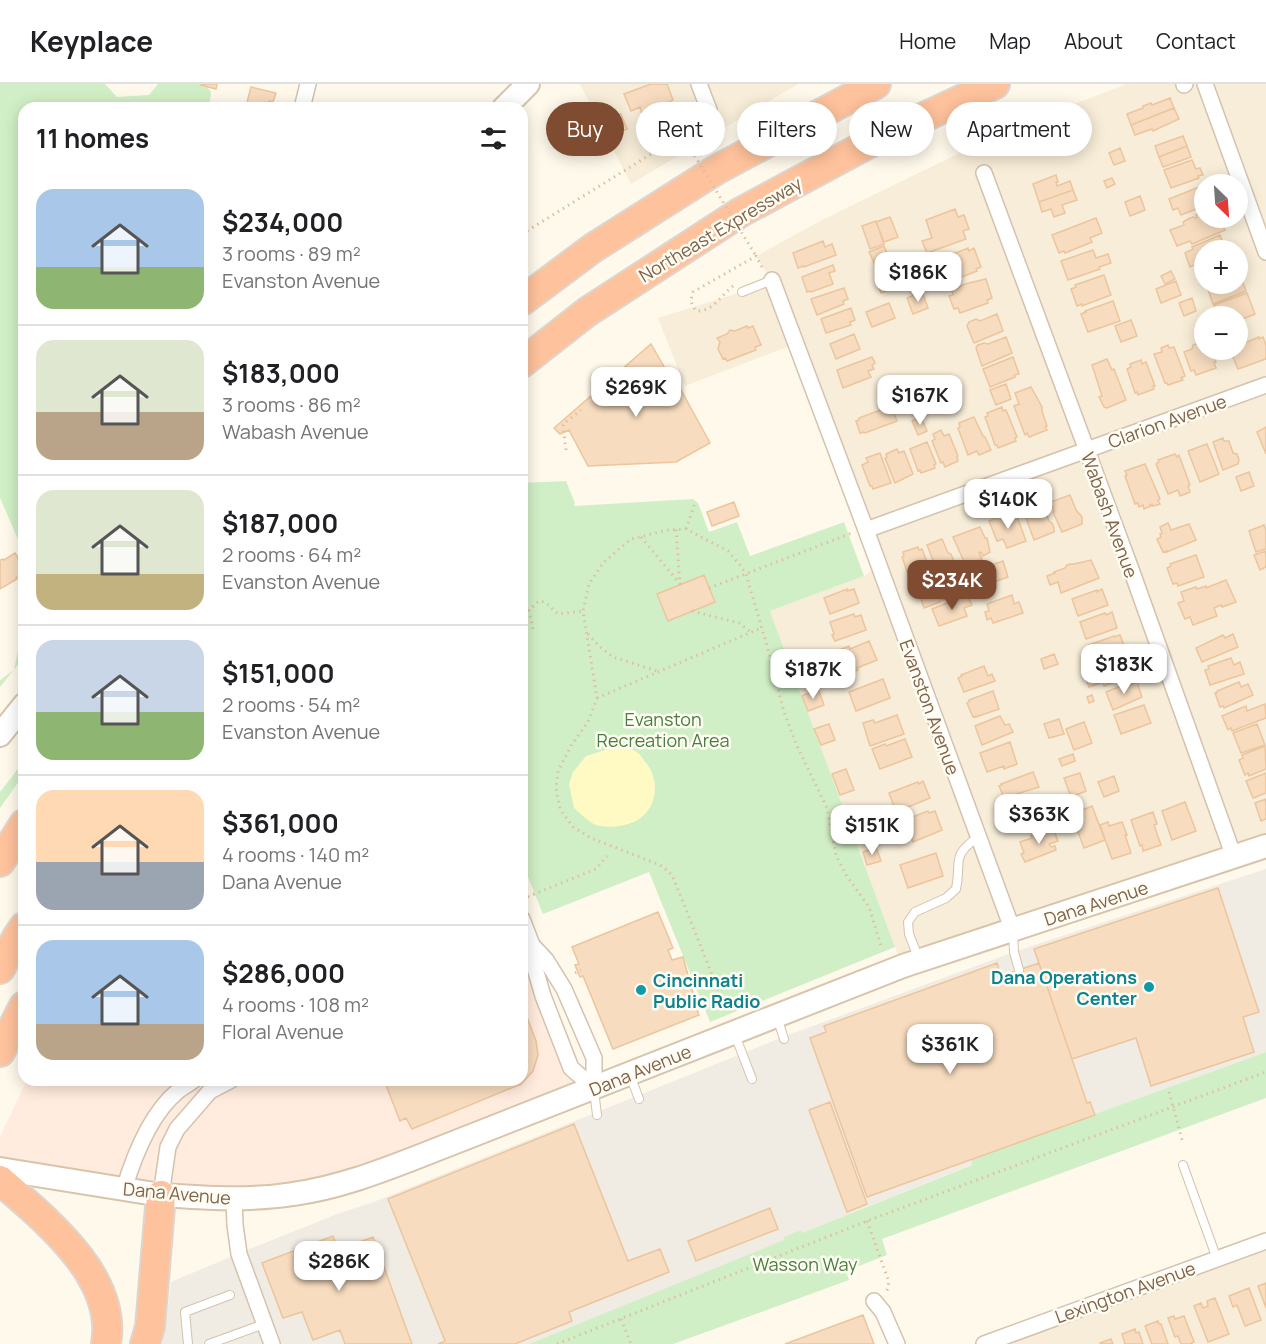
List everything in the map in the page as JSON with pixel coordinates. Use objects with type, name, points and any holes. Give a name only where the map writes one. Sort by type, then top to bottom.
[{"type":"highway","points":[[528,297],[593,248],[716,170],[876,84]]},
{"type":"highway","name":"Northeast Expressway","points":[[528,358],[587,312],[741,212],[879,138],[995,84]]},
{"type":"highway","points":[[0,862],[18,834]]},
{"type":"highway","points":[[0,969],[18,936]]},
{"type":"highway","points":[[0,1052],[18,1018]]},
{"type":"highway","points":[[0,1179],[50,1224],[94,1280],[105,1304],[108,1323],[106,1344]]},
{"type":"highway","points":[[145,1344],[150,1327],[161,1195]]},
{"type":"street","points":[[304,102],[308,84]]},
{"type":"street","points":[[510,102],[528,84]]},
{"type":"street","points":[[699,84],[706,102]]},
{"type":"street","points":[[1205,84],[1266,252]]},
{"type":"street","name":"Wabash Avenue","points":[[984,173],[1144,605],[1234,857]]},
{"type":"street","name":"Evanston Avenue","points":[[772,280],[1013,931]]},
{"type":"street","name":"Clarion Avenue","points":[[865,529],[1266,385]]},
{"type":"street","points":[[0,735],[18,712]]},
{"type":"street","name":"Dana Avenue","points":[[0,1169],[161,1195],[234,1199],[295,1194],[365,1177],[903,966],[1266,846]]},
{"type":"street","points":[[528,950],[546,960],[564,989],[594,1058],[594,1088]]},
{"type":"street","points":[[528,954],[571,1068],[594,1088]]},
{"type":"street","points":[[124,1189],[136,1155],[156,1116],[177,1092],[186,1086]]},
{"type":"street","points":[[161,1195],[168,1147],[177,1129],[210,1091],[220,1086]]},
{"type":"street","points":[[234,1199],[239,1254],[272,1344]]},
{"type":"street","name":"Lexington Avenue","points":[[984,1344],[1266,1241]]},
{"type":"street","points":[[874,1301],[883,1312],[897,1344]]},
{"type":"lane","points":[[742,292],[772,280]]},
{"type":"lane","points":[[920,961],[909,934],[908,922],[915,912],[946,898],[956,889],[958,860],[963,848],[978,837]]},
{"type":"lane","points":[[1013,931],[1014,952],[1019,970]]},
{"type":"lane","points":[[777,1015],[784,1039]]},
{"type":"lane","points":[[734,1032],[752,1079]]},
{"type":"lane","points":[[630,1074],[639,1099]]},
{"type":"lane","points":[[594,1088],[597,1115]]},
{"type":"lane","points":[[1183,1165],[1217,1259]]},
{"type":"lane","points":[[188,1344],[185,1312],[230,1295]]},
{"type":"lane","points":[[209,1344],[264,1324]]},
{"type":"path","points":[[528,230],[648,156]]},
{"type":"path","points":[[695,156],[762,267]]},
{"type":"path","points":[[734,286],[730,287],[711,307],[703,311],[696,310],[692,305],[693,292],[756,256]]},
{"type":"path","points":[[566,450],[563,424],[581,410]]},
{"type":"path","points":[[686,529],[695,502]]},
{"type":"path","points":[[641,536],[680,584],[676,529]]},
{"type":"path","points":[[725,1008],[673,877],[660,865],[591,838],[573,827],[560,809],[556,789],[558,771],[572,744],[588,722],[597,698],[583,611],[589,584],[603,563],[631,539],[667,530],[686,529],[728,551],[746,574],[784,712],[796,744],[826,808],[836,855],[868,907],[881,946]]},
{"type":"path","points":[[709,588],[865,529]]},
{"type":"path","points":[[533,628],[529,610],[539,601],[545,602],[558,614],[583,611]]},
{"type":"path","points":[[692,611],[739,623],[751,632]]},
{"type":"path","points":[[597,698],[761,628]]},
{"type":"path","points":[[587,633],[613,657],[658,672]]},
{"type":"path","points":[[528,897],[596,869],[607,855]]},
{"type":"path","points":[[575,973],[581,970]]},
{"type":"path","points":[[557,1344],[867,1221],[1266,1072]]},
{"type":"path","points":[[1169,1092],[1183,1143]]},
{"type":"path","points":[[867,1221],[889,1282],[888,1290],[874,1301]]},
{"type":"path","points":[[621,1319],[631,1344]]},
{"type":"shaded area","points":[[580,84],[798,84],[768,102],[737,102],[737,121],[725,128],[725,102],[636,102],[636,156],[678,156],[631,184],[617,156],[624,156],[624,102],[589,102]]},
{"type":"shaded area","points":[[1127,84],[1266,84],[1266,846],[903,966],[770,611],[864,576],[878,566],[795,344],[685,386],[658,318],[742,292],[771,280],[756,256],[826,218],[953,156],[1092,156],[1092,102],[1080,102]]},
{"type":"shaded area","points":[[1266,869],[1266,1052],[971,1159],[973,1164],[802,1233],[801,1230],[784,1237],[785,1240],[529,1344],[162,1344],[171,1282],[783,1037],[1014,952]]},
{"type":"shaded area","points":[[528,937],[571,1068],[594,1088],[271,1197],[0,1169],[0,1137],[24,1086],[528,1086]]},
{"type":"shaded area","points":[[1266,1241],[1266,1344],[984,1344]]},
{"type":"green space","points":[[0,84],[105,84],[117,97],[149,95],[158,84],[205,84],[211,92],[210,102],[18,102],[18,539],[0,498]]},
{"type":"green space","name":"Evanston Recreation Area","points":[[566,481],[575,503],[574,506],[693,499],[698,503],[709,532],[737,522],[750,556],[844,522],[864,576],[770,611],[895,947],[710,1022],[649,872],[543,914],[528,877],[528,483]]},
{"type":"green space","points":[[18,650],[18,664],[14,669]]},
{"type":"green space","points":[[13,671],[0,687],[0,680]]},
{"type":"green space","points":[[18,769],[18,782],[0,808],[0,792]]},
{"type":"green space","name":"Wasson Way","points":[[1266,1052],[1266,1098],[882,1239],[887,1255],[846,1271],[849,1280],[673,1344],[529,1344],[784,1240],[784,1237],[801,1230],[802,1233],[972,1165],[971,1159]]},
{"type":"sand","points":[[611,748],[628,749],[639,754],[651,770],[655,790],[649,809],[640,819],[622,826],[608,827],[593,824],[574,808],[569,784],[573,772],[586,756]]},
{"type":"building","points":[[202,84],[217,84],[216,89]]},
{"type":"building","points":[[651,84],[667,84],[673,100],[636,102],[636,109],[631,111],[624,94]]},
{"type":"building","points":[[251,87],[276,93],[273,102],[247,102]]},
{"type":"building","points":[[1170,98],[1174,108],[1131,125],[1127,114],[1151,103],[1152,105]]},
{"type":"building","points":[[1174,108],[1179,119],[1153,131],[1152,129],[1135,135],[1131,125]]},
{"type":"building","points":[[1183,136],[1187,146],[1159,157],[1155,146]]},
{"type":"building","points":[[1187,146],[1191,157],[1163,167],[1159,157]]},
{"type":"building","points":[[1120,148],[1125,161],[1114,165],[1109,153]]},
{"type":"building","points":[[1192,160],[1196,169],[1200,168],[1203,174],[1194,174],[1194,180],[1171,188],[1164,170]]},
{"type":"building","points":[[1056,175],[1057,186],[1070,181],[1073,190],[1039,202],[1033,184]]},
{"type":"building","points":[[1112,178],[1115,184],[1107,188],[1104,181]]},
{"type":"building","points":[[1194,189],[1194,210],[1181,215],[1178,208],[1173,210],[1169,199]]},
{"type":"building","points":[[1073,190],[1077,200],[1062,205],[1065,213],[1054,217],[1051,209],[1042,212],[1039,202]]},
{"type":"building","points":[[1140,196],[1145,210],[1130,216],[1125,202]]},
{"type":"building","points":[[955,209],[958,217],[964,215],[969,229],[963,231],[966,239],[927,253],[922,241],[932,238],[926,220]]},
{"type":"building","points":[[890,217],[898,237],[884,242],[876,222]]},
{"type":"building","points":[[1193,217],[1194,228],[1224,228],[1225,230],[1201,240],[1194,240],[1192,244],[1190,241],[1177,246],[1170,230],[1184,225],[1183,222]]},
{"type":"building","points":[[1096,218],[1102,233],[1090,238],[1092,242],[1065,253],[1064,251],[1059,253],[1052,235]]},
{"type":"building","points":[[876,221],[884,244],[870,249],[862,226]]},
{"type":"building","points":[[1220,235],[1222,240],[1208,240]]},
{"type":"building","points":[[823,241],[825,247],[832,244],[836,255],[798,268],[793,253]]},
{"type":"building","points":[[884,246],[890,261],[876,267],[869,252]]},
{"type":"building","points":[[1194,246],[1194,265],[1190,267],[1185,253],[1193,249]]},
{"type":"building","points":[[968,248],[969,251],[974,248],[981,267],[976,269],[977,271],[949,282],[940,259]]},
{"type":"building","points":[[1093,250],[1096,258],[1108,254],[1111,263],[1068,280],[1061,261]]},
{"type":"building","points":[[833,265],[835,271],[829,273],[833,284],[807,292],[802,277]]},
{"type":"building","points":[[891,271],[897,287],[881,293],[875,276]]},
{"type":"building","points":[[1171,271],[1175,279],[1165,284],[1161,276]]},
{"type":"building","points":[[1104,275],[1111,295],[1077,306],[1071,289],[1076,287],[1075,285]]},
{"type":"building","points":[[986,279],[992,298],[987,300],[988,303],[960,313],[958,308],[954,309],[949,296],[953,295],[952,291],[965,284]]},
{"type":"building","points":[[1176,281],[1181,295],[1161,303],[1156,289]]},
{"type":"building","points":[[844,288],[848,299],[843,301],[844,304],[817,315],[811,299]]},
{"type":"building","points":[[922,292],[928,308],[913,314],[907,298]]},
{"type":"building","points":[[1210,294],[1238,294],[1213,304]]},
{"type":"building","points":[[1247,294],[1255,314],[1248,317],[1248,306],[1214,305]]},
{"type":"building","points":[[1192,298],[1194,312],[1184,316],[1179,303]]},
{"type":"building","points":[[1113,301],[1120,321],[1088,332],[1081,314]]},
{"type":"building","points":[[889,303],[895,318],[872,327],[866,312]]},
{"type":"building","points":[[851,308],[855,320],[850,322],[851,325],[826,333],[821,319]]},
{"type":"building","points":[[997,314],[1003,331],[974,343],[967,326],[969,322],[976,319],[980,321]]},
{"type":"building","points":[[1131,320],[1137,336],[1121,342],[1115,326]]},
{"type":"building","points":[[747,326],[748,328],[753,326],[761,345],[755,347],[756,350],[727,361],[723,359],[718,349],[720,342],[717,338],[727,334],[730,330],[735,331]]},
{"type":"building","points":[[854,334],[860,349],[836,359],[830,344]]},
{"type":"building","points":[[1006,337],[1012,353],[982,366],[976,348],[978,345]]},
{"type":"building","points":[[1263,337],[1266,345],[1266,359],[1238,369],[1234,360],[1248,360],[1248,342]]},
{"type":"building","points":[[651,344],[666,370],[669,368],[710,443],[676,462],[588,466],[569,430],[560,434],[554,428]]},
{"type":"building","points":[[1168,345],[1169,348],[1174,347],[1185,376],[1181,378],[1183,380],[1168,385],[1165,383],[1154,354],[1162,352],[1161,348]]},
{"type":"building","points":[[1193,345],[1194,360],[1215,360],[1216,368],[1196,375],[1194,370],[1191,371],[1184,352],[1192,349]]},
{"type":"building","points":[[872,357],[875,363],[872,365],[874,369],[868,371],[871,377],[843,388],[837,370]]},
{"type":"building","points":[[1013,357],[1019,374],[990,387],[983,369]]},
{"type":"building","points":[[1107,359],[1112,370],[1114,369],[1126,400],[1107,408],[1104,407],[1099,397],[1102,396],[1092,365]]},
{"type":"building","points":[[1141,360],[1142,364],[1146,362],[1155,386],[1153,386],[1154,389],[1138,395],[1137,392],[1135,393],[1127,369],[1131,367],[1130,364]]},
{"type":"building","points":[[1006,384],[1011,399],[996,405],[990,390]]},
{"type":"building","points":[[1031,387],[1042,407],[1047,430],[1029,437],[1027,433],[1025,435],[1014,406],[1019,404],[1015,393]]},
{"type":"building","points":[[891,406],[897,421],[860,433],[856,421],[859,418]]},
{"type":"building","points":[[1002,407],[1003,411],[1006,410],[1017,437],[1016,441],[998,448],[985,417],[988,416],[987,413]]},
{"type":"building","points":[[921,417],[927,431],[918,435],[912,421]]},
{"type":"building","points":[[974,417],[991,450],[979,455],[977,451],[968,455],[958,428],[959,423]]},
{"type":"building","points":[[1266,427],[1266,454],[1257,432]]},
{"type":"building","points":[[941,430],[944,436],[949,434],[958,456],[958,461],[945,467],[932,441],[935,439],[933,434]]},
{"type":"building","points":[[1223,438],[1224,441],[1229,441],[1233,453],[1237,454],[1239,460],[1238,464],[1223,470],[1213,442]]},
{"type":"building","points":[[927,442],[936,464],[935,468],[921,473],[920,470],[918,471],[910,449]]},
{"type":"building","points":[[1207,444],[1219,474],[1200,482],[1188,451]]},
{"type":"building","points":[[897,449],[899,453],[904,451],[913,474],[895,483],[885,458],[886,454]]},
{"type":"building","points":[[880,453],[891,483],[873,489],[862,465],[868,462],[866,458]]},
{"type":"building","points":[[1175,454],[1177,457],[1179,455],[1190,485],[1188,486],[1190,492],[1180,496],[1178,490],[1168,494],[1156,464],[1158,460]]},
{"type":"building","points":[[1145,464],[1160,504],[1153,506],[1152,504],[1144,509],[1143,505],[1139,507],[1138,503],[1135,504],[1125,471]]},
{"type":"building","points":[[1249,472],[1254,486],[1241,491],[1236,477]]},
{"type":"building","points":[[1070,495],[1076,510],[1082,517],[1082,524],[1062,532],[1051,502]]},
{"type":"building","points":[[734,502],[739,516],[712,526],[707,512]]},
{"type":"building","points":[[1043,504],[1054,532],[1034,540],[1025,511]]},
{"type":"building","points":[[1015,511],[1026,541],[1007,548],[1003,539],[997,541],[989,521]]},
{"type":"building","points":[[1168,523],[1171,530],[1189,524],[1196,540],[1163,552],[1157,539],[1162,533],[1160,527]]},
{"type":"building","points":[[1264,525],[1266,549],[1256,552],[1249,531]]},
{"type":"building","points":[[980,527],[987,538],[990,552],[983,556],[981,552],[979,553],[982,559],[966,566],[953,537]]},
{"type":"building","points":[[942,539],[948,553],[951,554],[955,570],[941,575],[927,545]]},
{"type":"building","points":[[918,547],[919,550],[922,549],[932,575],[930,575],[931,579],[924,581],[923,578],[911,583],[902,557],[903,552]]},
{"type":"building","points":[[1266,551],[1266,567],[1260,570],[1254,555]]},
{"type":"building","points":[[15,553],[18,558],[18,577],[0,589],[0,560]]},
{"type":"building","points":[[1196,555],[1204,577],[1178,586],[1177,583],[1173,584],[1167,568],[1171,566],[1170,564]]},
{"type":"building","points":[[1091,560],[1099,578],[1061,593],[1058,582],[1050,585],[1047,576],[1067,565]]},
{"type":"building","points":[[1003,561],[1008,577],[991,583],[986,567]]},
{"type":"building","points":[[704,575],[715,602],[668,621],[657,594]]},
{"type":"building","points":[[1226,580],[1236,602],[1214,608],[1217,616],[1193,625],[1190,617],[1185,619],[1178,603],[1184,601],[1181,592],[1196,587],[1197,589],[1206,586],[1206,588]]},
{"type":"building","points":[[947,583],[952,597],[942,600],[937,587]]},
{"type":"building","points":[[935,587],[940,602],[924,608],[919,593]]},
{"type":"building","points":[[847,589],[847,591],[854,589],[859,603],[830,614],[824,598]]},
{"type":"building","points":[[1102,589],[1108,605],[1078,616],[1072,599]]},
{"type":"building","points":[[967,595],[972,605],[964,608],[967,616],[939,626],[932,609]]},
{"type":"building","points":[[1012,595],[1014,604],[1019,602],[1023,613],[993,623],[991,618],[987,620],[985,612],[989,611],[987,604]]},
{"type":"building","points":[[1112,612],[1117,628],[1086,639],[1080,622]]},
{"type":"building","points":[[854,614],[855,617],[861,615],[866,630],[835,641],[830,622]]},
{"type":"building","points":[[1233,634],[1238,647],[1202,662],[1196,648],[1223,635],[1225,638]]},
{"type":"building","points":[[1120,635],[1126,651],[1095,663],[1089,645]]},
{"type":"building","points":[[869,641],[877,660],[846,675],[837,651],[849,646],[850,649]]},
{"type":"building","points":[[1054,654],[1058,664],[1044,669],[1041,659]]},
{"type":"building","points":[[1231,658],[1234,665],[1240,662],[1244,674],[1210,685],[1205,670],[1209,669],[1208,666]]},
{"type":"building","points":[[1122,659],[1123,661],[1128,659],[1134,675],[1104,686],[1103,682],[1089,687],[1084,674]]},
{"type":"building","points":[[984,666],[988,676],[992,674],[995,681],[964,692],[958,678]]},
{"type":"building","points":[[883,679],[890,698],[856,711],[849,692]]},
{"type":"building","points":[[1131,682],[1131,684],[1137,682],[1142,697],[1113,710],[1106,692]]},
{"type":"building","points":[[1239,682],[1241,687],[1248,684],[1253,695],[1224,708],[1220,707],[1215,693]]},
{"type":"building","points":[[818,689],[824,705],[808,711],[802,696]]},
{"type":"building","points":[[993,691],[999,709],[973,717],[967,703],[969,700]]},
{"type":"building","points":[[1092,695],[1094,701],[1089,703],[1087,697]]},
{"type":"building","points":[[1265,704],[1266,718],[1232,731],[1231,728],[1228,730],[1222,716],[1246,706],[1247,711]]},
{"type":"building","points":[[1144,705],[1151,723],[1121,734],[1114,715]]},
{"type":"building","points":[[897,715],[904,734],[870,746],[863,723],[873,720],[875,723]]},
{"type":"building","points":[[1000,716],[1005,725],[1009,724],[1013,732],[982,745],[975,726]]},
{"type":"building","points":[[1059,719],[1064,734],[1049,738],[1044,724]]},
{"type":"building","points":[[1084,722],[1092,743],[1074,750],[1066,729]]},
{"type":"building","points":[[829,724],[835,740],[821,745],[814,729]]},
{"type":"building","points":[[1257,724],[1265,745],[1241,753],[1233,733]]},
{"type":"building","points":[[905,739],[912,757],[880,769],[872,749]]},
{"type":"building","points":[[1010,742],[1017,764],[987,772],[980,753]]},
{"type":"building","points":[[1265,746],[1266,769],[1249,776],[1248,773],[1245,775],[1239,760],[1243,758],[1242,755]]},
{"type":"building","points":[[1073,754],[1075,761],[1062,766],[1059,759]]},
{"type":"building","points":[[846,769],[854,790],[840,795],[832,774]]},
{"type":"building","points":[[1033,772],[1039,787],[1004,798],[999,786],[1001,784]]},
{"type":"building","points":[[1080,773],[1086,791],[1071,797],[1064,778]]},
{"type":"building","points":[[1266,773],[1266,793],[1253,798],[1246,781]]},
{"type":"building","points":[[1114,776],[1119,791],[1104,797],[1098,782]]},
{"type":"building","points":[[923,781],[930,798],[896,812],[889,793]]},
{"type":"building","points":[[1033,799],[1034,802],[1042,799],[1049,818],[1013,831],[1005,813]]},
{"type":"building","points":[[1266,799],[1266,819],[1261,821],[1255,803]]},
{"type":"building","points":[[1185,802],[1196,831],[1172,840],[1162,811]]},
{"type":"building","points":[[1092,806],[1105,840],[1084,848],[1073,819],[1080,816],[1078,812]]},
{"type":"building","points":[[928,811],[929,813],[935,811],[942,830],[913,842],[905,820]]},
{"type":"building","points":[[1153,812],[1157,824],[1154,825],[1161,845],[1143,851],[1131,820]]},
{"type":"building","points":[[1108,822],[1109,826],[1122,822],[1131,853],[1112,859],[1100,825]]},
{"type":"building","points":[[1053,828],[1058,841],[1049,844],[1051,847],[1055,846],[1056,850],[1025,862],[1021,854],[1024,853],[1020,842]]},
{"type":"building","points":[[876,847],[881,861],[867,865],[863,852]]},
{"type":"building","points":[[936,853],[943,876],[908,888],[900,865]]},
{"type":"building","name":"Dana Operations Center","points":[[1218,888],[1259,1012],[1243,1017],[1254,1052],[1151,1086],[1136,1038],[1072,1059],[1034,949]]},
{"type":"building","name":"Cincinnati Public Radio","points":[[658,912],[673,948],[668,950],[672,960],[683,957],[699,1015],[613,1049],[583,976],[580,977],[575,965],[579,964],[572,947]]},
{"type":"building","points":[[997,963],[1001,976],[1039,963],[1087,1103],[1090,1102],[1095,1115],[867,1197],[810,1038],[826,1032],[824,1026]]},
{"type":"building","points":[[528,1020],[536,1041],[538,1055],[533,1071],[528,1076]]},
{"type":"building","points":[[386,1086],[516,1086],[412,1129],[406,1118],[400,1121]]},
{"type":"building","points":[[830,1102],[867,1204],[847,1212],[809,1110]]},
{"type":"building","points":[[574,1124],[628,1261],[660,1249],[669,1272],[569,1312],[572,1321],[515,1344],[438,1344],[445,1341],[388,1199]]},
{"type":"building","points":[[770,1208],[778,1229],[696,1261],[688,1241]]},
{"type":"building","points":[[333,1236],[338,1250],[373,1237],[412,1344],[345,1344],[340,1330],[313,1340],[302,1312],[283,1318],[262,1263]]},
{"type":"building","points":[[1266,1283],[1266,1308],[1258,1286]]},
{"type":"building","points":[[1249,1288],[1261,1320],[1245,1326],[1237,1305],[1233,1307],[1229,1296]]},
{"type":"building","points":[[1215,1298],[1229,1334],[1208,1342],[1194,1306],[1201,1303],[1203,1308],[1208,1306],[1207,1301]]},
{"type":"building","points":[[863,1315],[874,1344],[785,1344]]},
{"type":"building","points":[[1174,1316],[1175,1319],[1184,1316],[1194,1342],[1181,1344],[1178,1336],[1175,1337],[1168,1318]]},
{"type":"building","points":[[1158,1321],[1168,1344],[1152,1344],[1145,1326]]},
{"type":"building","points":[[1135,1329],[1136,1333],[1139,1332],[1143,1344],[1125,1344],[1122,1334]]},
{"type":"building","points":[[1111,1339],[1113,1344],[1100,1344],[1100,1343]]},
{"type":"place","name":"Dana Operations Center","points":[[1149,987]]},
{"type":"place","name":"Cincinnati Public Radio","points":[[641,990]]}]
